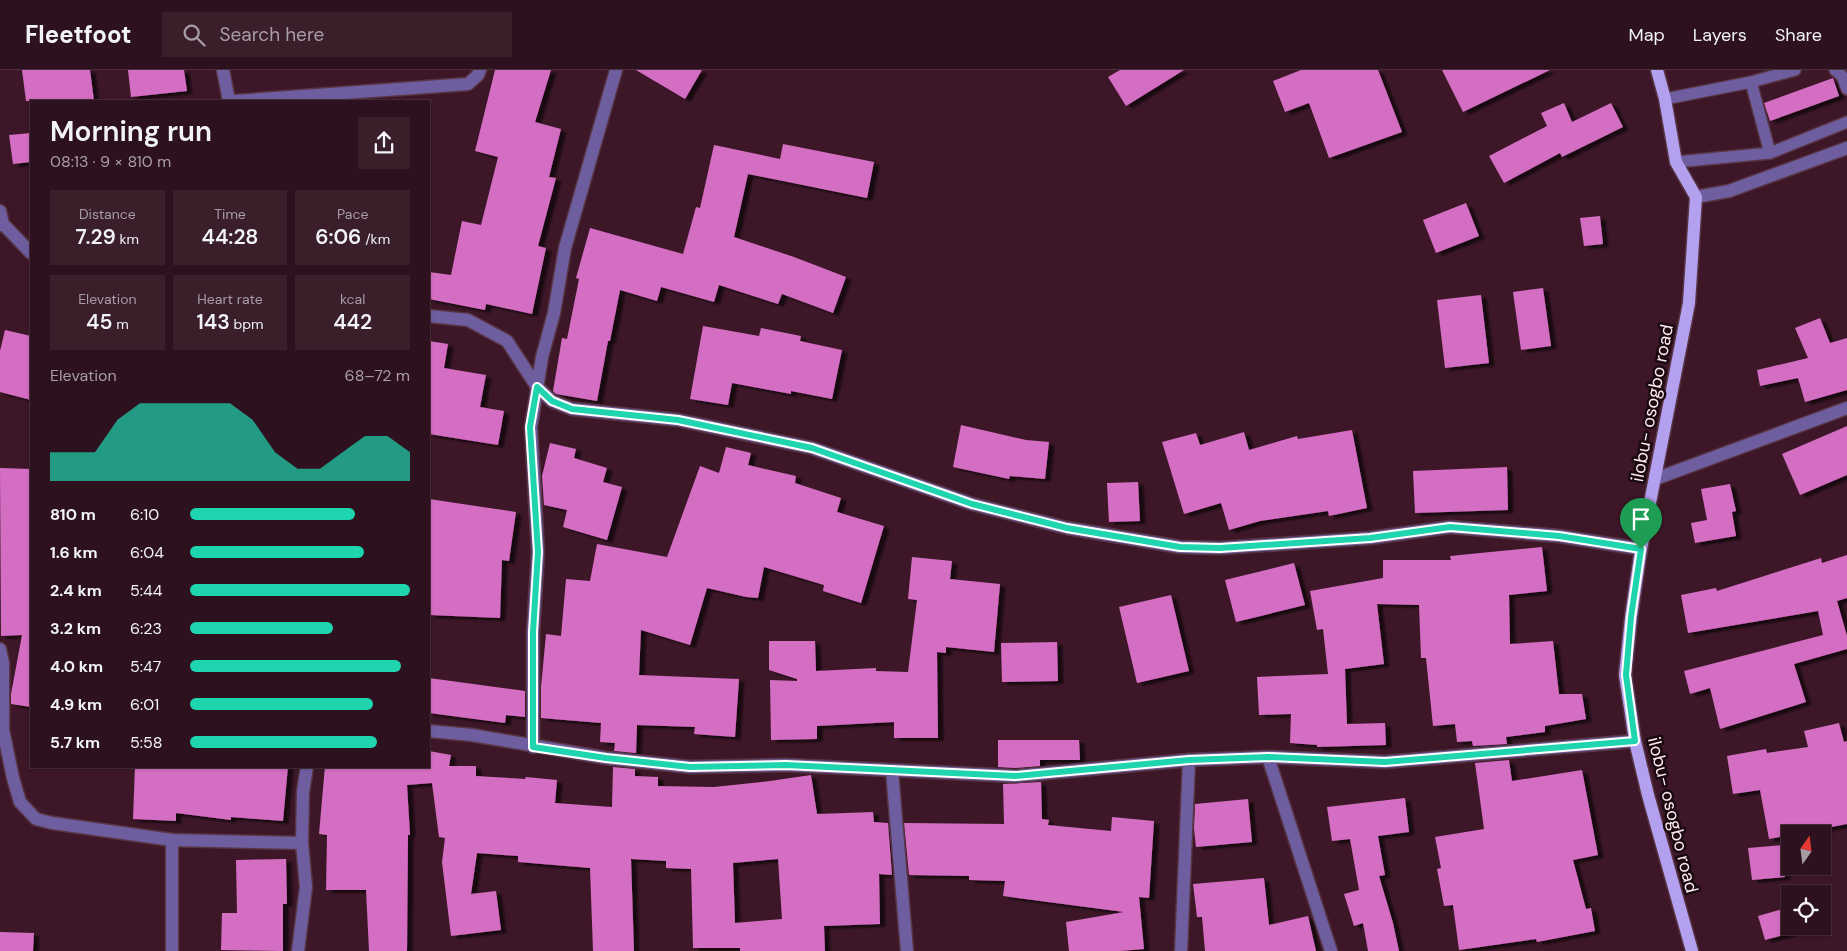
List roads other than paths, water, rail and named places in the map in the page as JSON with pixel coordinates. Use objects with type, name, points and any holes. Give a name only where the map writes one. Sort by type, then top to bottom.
[{"type":"main road","points":[[1658,70],[1676,162],[1696,197]]},
{"type":"main road","name":"ilobu- osogbo road","points":[[1692,951],[1648,796],[1635,741],[1626,675],[1631,617],[1641,549],[1689,304],[1696,197]]},
{"type":"street","points":[[223,70],[230,100]]},
{"type":"street","points":[[249,100],[468,84],[478,75],[480,70]]},
{"type":"street","points":[[533,747],[533,632],[538,552],[530,427],[542,357],[554,313],[565,248],[616,70]]},
{"type":"street","points":[[1696,197],[1729,192],[1847,148]]},
{"type":"street","points":[[0,211],[2,225],[30,252]]},
{"type":"street","points":[[430,316],[468,320],[507,341],[537,387],[552,401],[572,409],[678,420],[812,448],[972,504],[1067,528],[1180,547],[1220,548],[1370,538],[1450,527],[1559,536],[1641,549]]},
{"type":"street","points":[[1656,480],[1847,408]]},
{"type":"street","points":[[0,649],[3,663],[3,730],[13,778],[20,802],[36,819],[52,823],[172,840],[302,843]]},
{"type":"street","points":[[430,731],[472,735],[533,747],[606,758],[690,767],[786,765],[1015,776],[1189,760],[1268,757],[1385,762],[1635,741]]},
{"type":"street","points":[[1268,757],[1331,951]]},
{"type":"street","points":[[1181,951],[1189,760]]},
{"type":"street","points":[[298,951],[306,887],[302,843],[303,792],[308,768]]},
{"type":"street","points":[[892,771],[907,951]]},
{"type":"street","points":[[172,840],[172,951]]},
{"type":"lane","points":[[1665,98],[1751,82],[1795,70]]},
{"type":"lane","points":[[1835,70],[1842,76],[1847,89]]},
{"type":"lane","points":[[1751,82],[1770,153]]},
{"type":"lane","points":[[1676,162],[1770,153],[1847,122]]}]
